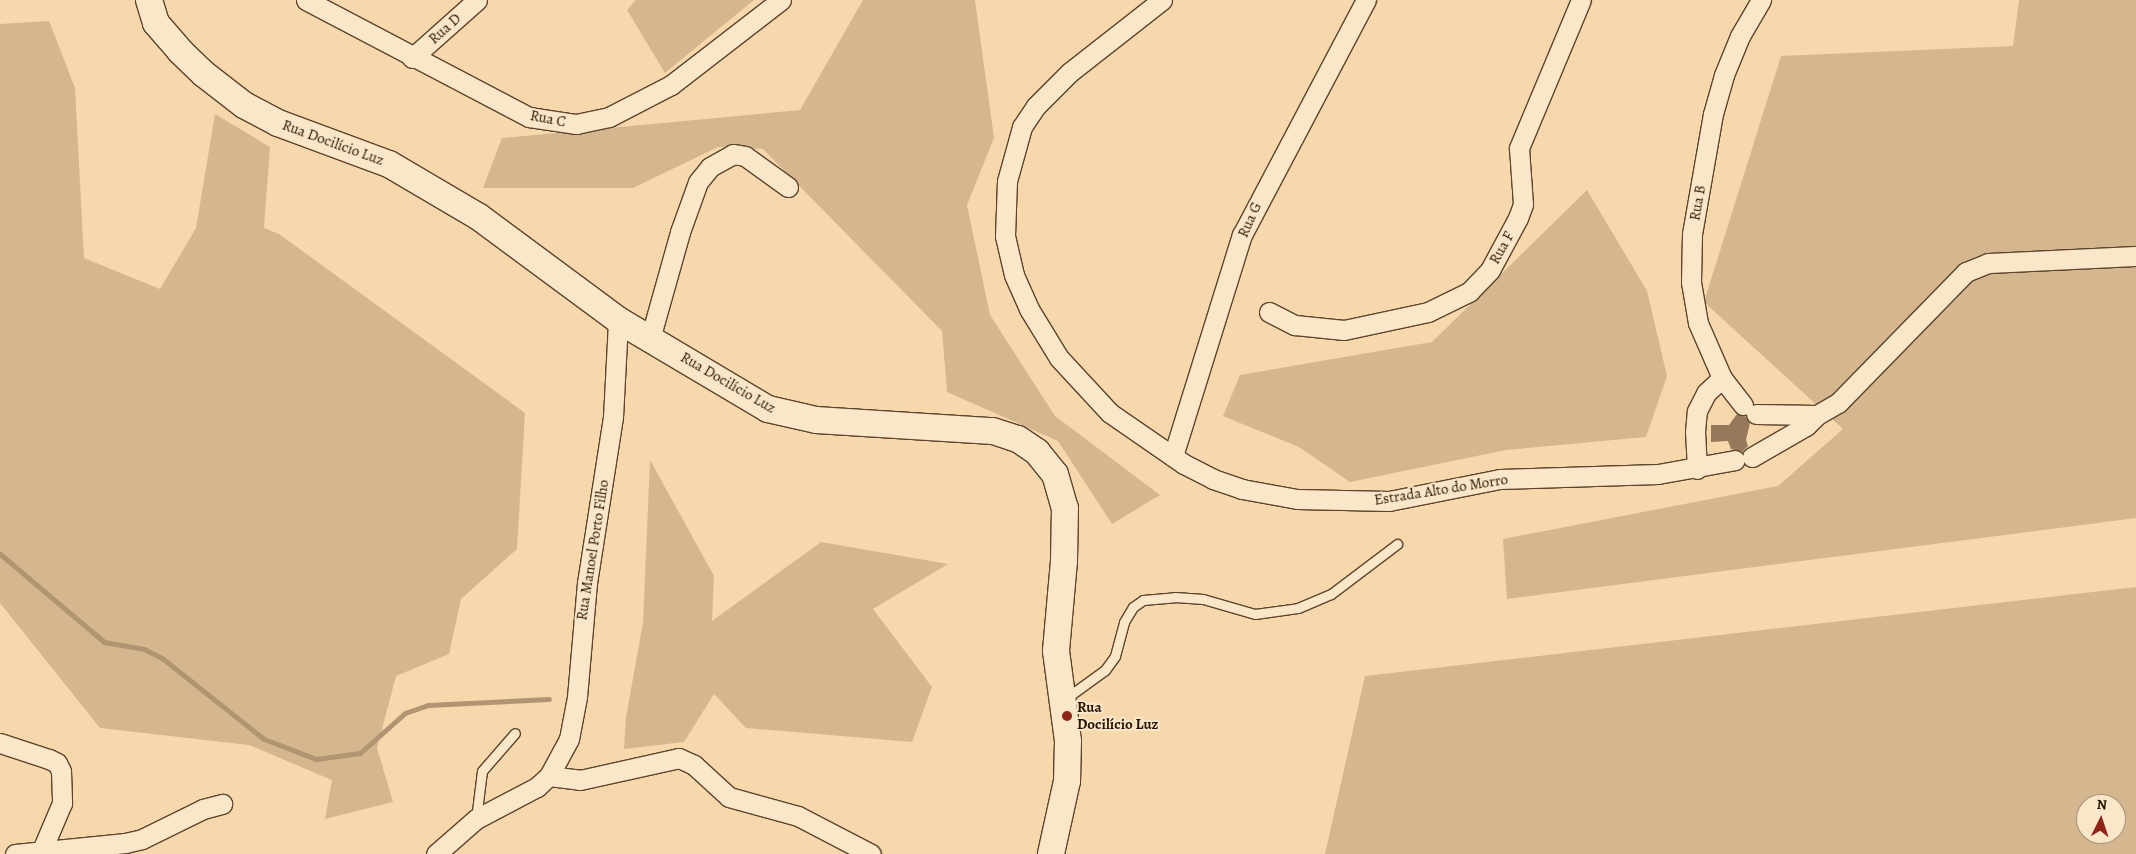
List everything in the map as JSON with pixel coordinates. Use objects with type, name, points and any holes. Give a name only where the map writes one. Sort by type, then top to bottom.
[{"type":"main road","name":"Rua Docilício Luz","points":[[149,0],[156,22],[180,51],[204,74],[244,105],[278,123],[389,164],[480,217],[618,320],[782,414],[838,422],[993,431],[1018,440],[1037,452],[1055,474],[1065,508],[1064,561],[1056,651],[1068,741],[1067,781],[1051,854]]},
{"type":"street","name":"Rua C","points":[[306,0],[412,58],[529,117],[576,124],[609,117],[671,86],[781,0]]},
{"type":"street","name":"Rua D","points":[[412,58],[478,0]]},
{"type":"street","name":"Estrada Alto do Morro","points":[[1162,0],[1068,73],[1036,106],[1022,127],[1010,162],[1004,212],[1005,236],[1014,275],[1029,309],[1059,358],[1110,413],[1173,456],[1213,479],[1242,489],[1297,499],[1356,502],[1389,501],[1516,478],[1658,474],[1697,469],[1743,459],[1806,426],[1817,414],[1838,403],[1966,272],[1997,262],[2136,256]]},
{"type":"street","name":"Rua G","points":[[1173,456],[1242,235],[1366,0]]},
{"type":"street","name":"Rua F","points":[[1269,312],[1295,325],[1344,330],[1421,314],[1469,292],[1490,270],[1518,218],[1523,204],[1519,148],[1581,0]]},
{"type":"street","name":"Rua B","points":[[1761,0],[1740,36],[1724,75],[1713,114],[1692,234],[1691,282],[1698,323],[1722,378],[1749,409],[1817,414]]},
{"type":"street","points":[[650,339],[680,232],[698,182],[710,167],[733,154],[745,156],[788,187]]},
{"type":"street","name":"Rua Manoel Porto Filho","points":[[549,776],[569,739],[576,705],[587,583],[613,417],[618,320]]},
{"type":"street","points":[[1697,469],[1695,432],[1698,411],[1706,393],[1722,378]]},
{"type":"street","points":[[0,743],[49,759],[57,763],[61,771],[62,803],[42,850]]},
{"type":"street","points":[[436,854],[476,818],[537,787],[549,776],[587,779],[679,758],[694,765],[729,798],[798,816],[870,854]]},
{"type":"street","points":[[15,854],[142,839],[203,809],[222,804]]},
{"type":"lane","points":[[1063,701],[1105,670],[1115,656],[1124,622],[1133,607],[1143,600],[1175,597],[1203,599],[1255,614],[1298,608],[1331,594],[1397,544]]},
{"type":"lane","points":[[476,818],[482,771],[515,733]]},
{"type":"shaded area","points":[[636,0],[754,0],[665,73],[627,10]]},
{"type":"shaded area","points":[[863,0],[975,0],[994,138],[967,205],[990,315],[1055,416],[1160,495],[1112,524],[1058,441],[947,392],[942,331],[763,149],[718,147],[633,188],[483,188],[502,138],[800,110]]},
{"type":"shaded area","points":[[2019,0],[2136,0],[2136,518],[1507,599],[1503,539],[1778,486],[1843,429],[1704,302],[1781,56],[2013,46]]},
{"type":"shaded area","points":[[49,21],[75,88],[84,258],[160,289],[196,228],[215,114],[270,147],[264,228],[279,234],[525,413],[517,549],[461,599],[449,654],[396,676],[377,748],[393,802],[325,819],[332,780],[249,745],[100,728],[0,603],[0,24]]},
{"type":"shaded area","points":[[1587,190],[1647,291],[1667,376],[1646,437],[1506,450],[1350,482],[1299,447],[1223,416],[1240,375],[1432,342]]},
{"type":"shaded area","points":[[650,460],[714,576],[712,621],[821,542],[948,564],[873,609],[932,687],[912,742],[746,728],[714,694],[684,742],[624,749],[626,717],[643,623]]},
{"type":"shaded area","points":[[2136,587],[2136,854],[1325,854],[1365,676]]},
{"type":"building","points":[[1737,414],[1745,416],[1750,423],[1746,440],[1748,446],[1742,452],[1731,449],[1728,441],[1711,442],[1711,425],[1729,425]]},
{"type":"waterway","points":[[0,554],[104,642],[144,649],[162,658],[264,739],[316,759],[360,753],[405,713],[428,705],[549,699]]},
{"type":"place","name":"Rua Docilício Luz","points":[[1067,716]]}]
